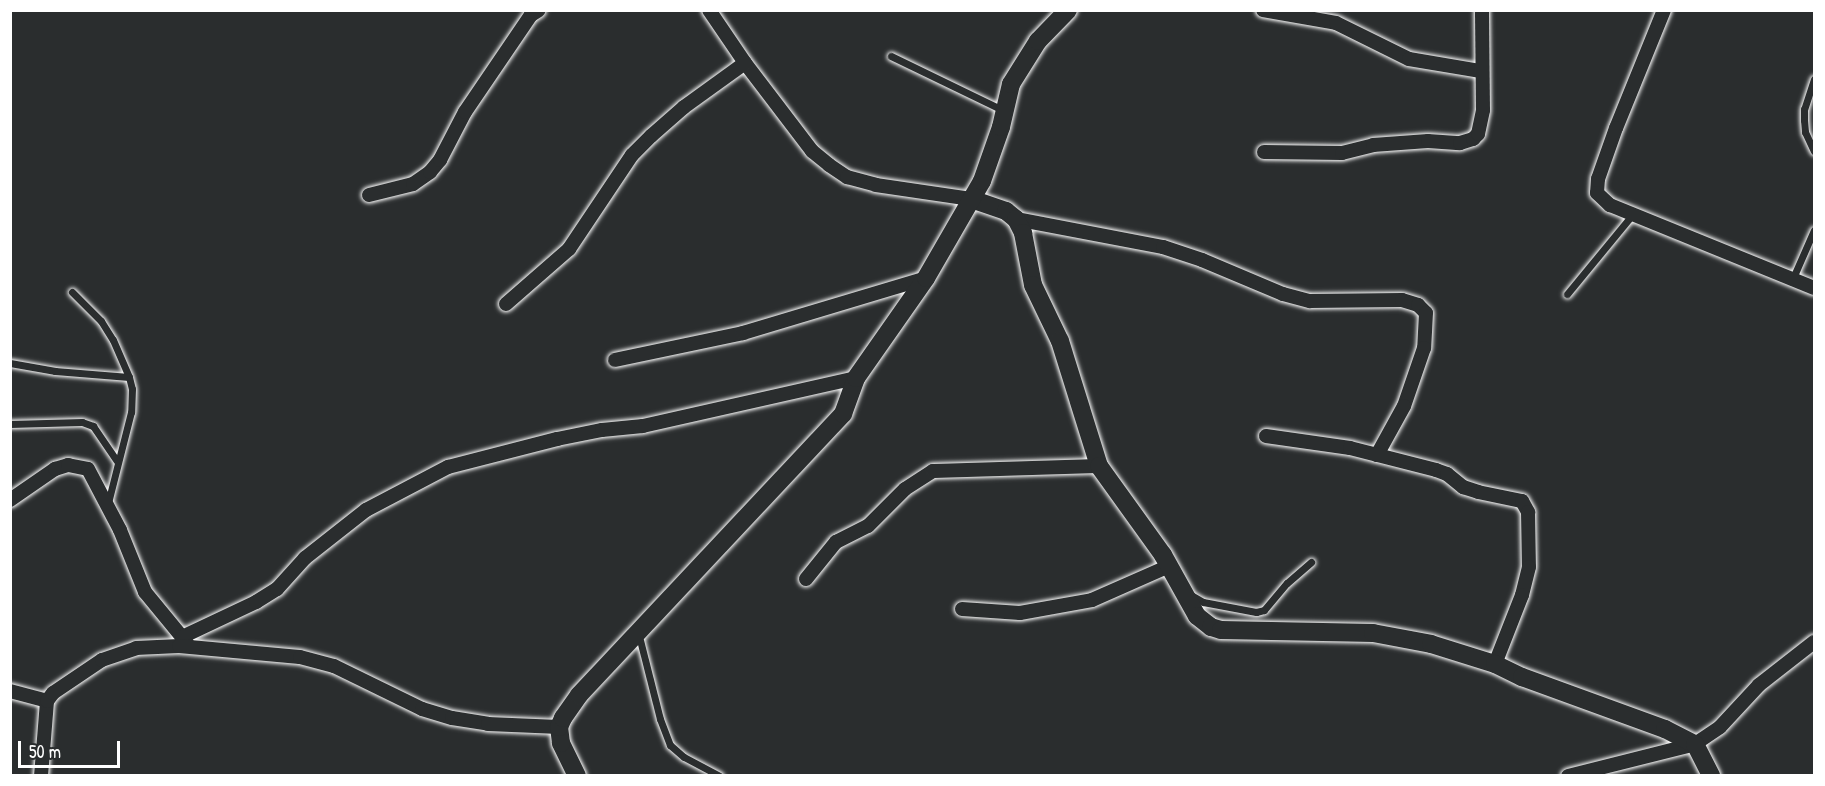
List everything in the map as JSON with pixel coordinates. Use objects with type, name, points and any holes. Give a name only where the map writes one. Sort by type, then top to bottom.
[{"type":"street","points":[[369,195],[413,184],[430,172],[440,160],[465,112],[531,15],[539,10]]},
{"type":"street","points":[[709,10],[745,63],[812,151],[847,177],[876,185],[971,199],[1006,211],[1016,219],[1023,233],[1033,285],[1060,340],[1099,466],[1169,566],[1197,616],[1210,627],[1221,630],[1373,633],[1431,644],[1495,664],[1522,677],[1665,729],[1695,744],[1711,776]]},
{"type":"street","points":[[577,776],[561,743],[559,728],[579,695],[639,634],[843,414],[856,378],[926,278],[982,181],[1005,111],[1011,84],[1038,41],[1068,10]]},
{"type":"street","points":[[1263,10],[1336,23],[1408,59],[1481,71]]},
{"type":"street","points":[[1264,152],[1342,153],[1373,145],[1428,141],[1460,143],[1473,139],[1478,134],[1482,123],[1482,10]]},
{"type":"street","points":[[1664,10],[1596,186],[1602,199],[1633,214],[1815,288]]},
{"type":"street","points":[[506,304],[568,249],[632,155],[684,107],[745,63]]},
{"type":"street","points":[[1016,219],[1163,247],[1202,260],[1283,294],[1310,301],[1402,300],[1418,305],[1426,313],[1424,348],[1404,406],[1377,455]]},
{"type":"street","points":[[615,360],[754,331],[926,278]]},
{"type":"street","points":[[186,642],[277,589],[305,558],[366,510],[448,467],[557,439],[602,430],[644,426],[856,378]]},
{"type":"street","points":[[1266,436],[1328,444],[1377,455],[1447,474],[1463,488],[1522,501],[1526,505],[1529,533],[1527,580],[1495,664]]},
{"type":"street","points":[[10,500],[55,469],[68,465],[88,470],[108,503],[145,592],[186,642]]},
{"type":"street","points":[[806,579],[836,542],[868,526],[905,489],[933,471],[1099,466]]},
{"type":"street","points":[[962,609],[1020,613],[1092,600],[1169,566]]},
{"type":"street","points":[[41,776],[47,701],[64,684],[102,660],[136,648],[186,642],[300,657],[323,663],[358,677],[422,709],[452,718],[488,724],[559,728]]},
{"type":"street","points":[[1568,776],[1695,744],[1720,727],[1759,685],[1815,642]]},
{"type":"street","points":[[10,691],[47,701]]},
{"type":"lane","points":[[891,56],[1005,111]]},
{"type":"lane","points":[[1815,79],[1804,109],[1805,132],[1815,151]]},
{"type":"lane","points":[[1568,294],[1633,214]]},
{"type":"lane","points":[[1792,278],[1815,230]]},
{"type":"lane","points":[[72,292],[101,321],[129,378],[130,412],[108,503]]},
{"type":"lane","points":[[10,363],[65,372],[129,378]]},
{"type":"lane","points":[[10,424],[82,422],[93,426],[117,461]]},
{"type":"lane","points":[[1182,589],[1203,602],[1256,612],[1264,610],[1287,583],[1311,562]]},
{"type":"lane","points":[[639,634],[660,719],[670,745],[684,757],[719,776]]}]
